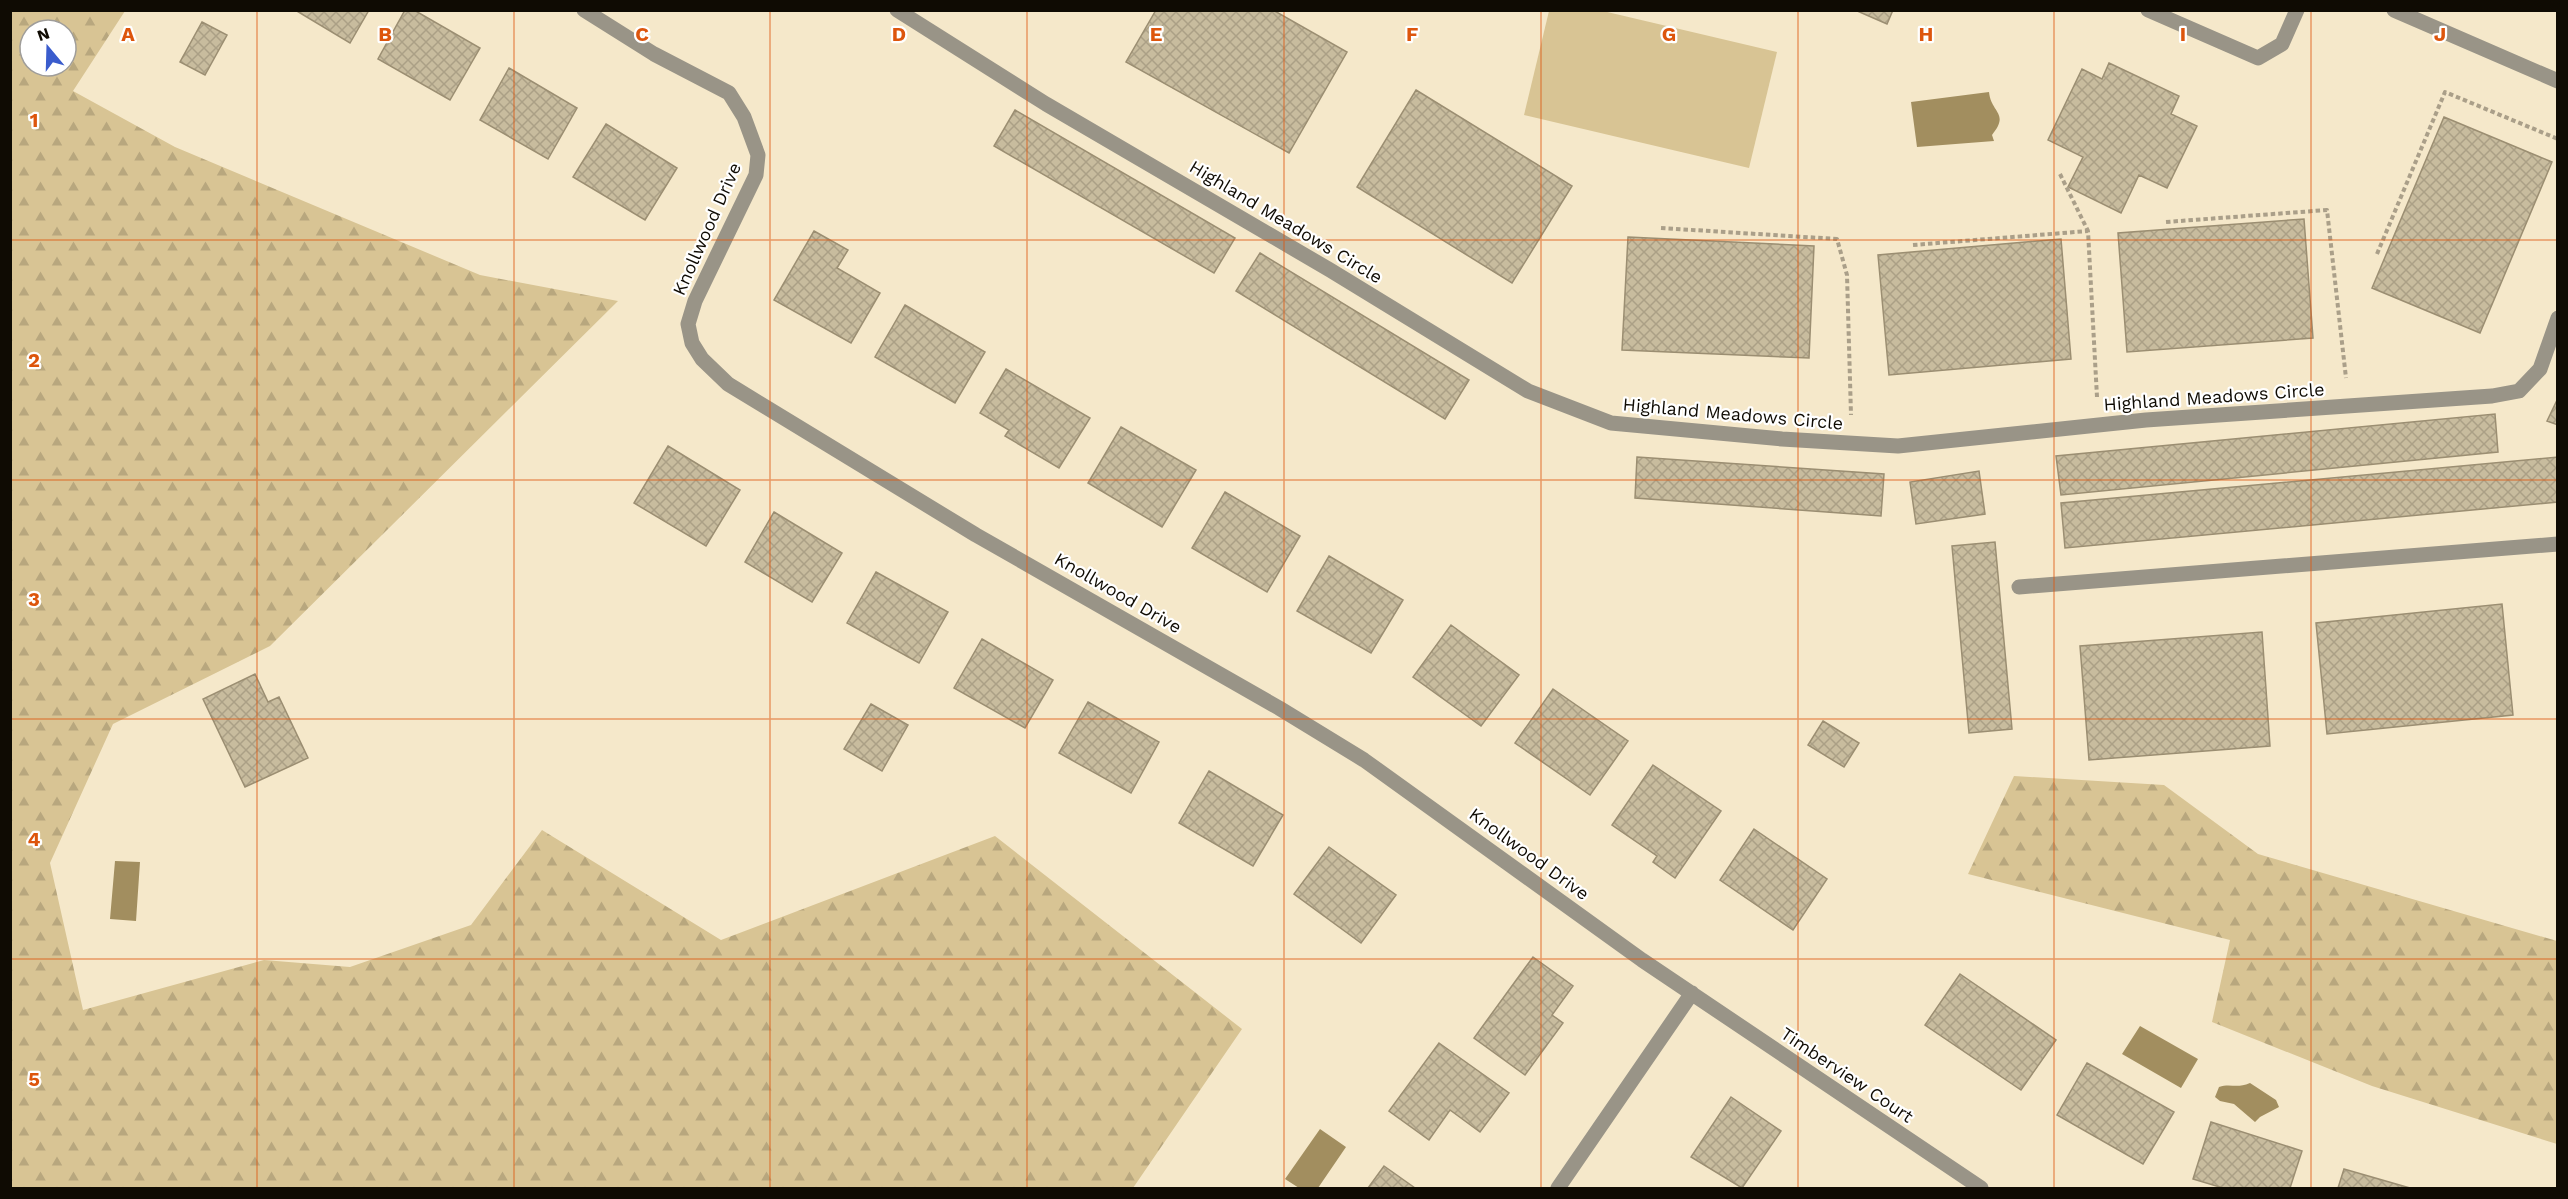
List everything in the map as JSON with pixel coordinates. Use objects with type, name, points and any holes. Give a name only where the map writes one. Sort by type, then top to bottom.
[{"type":"street","name":"Knollwood Drive","points":[[584,10],[654,54],[729,93],[744,117],[758,155],[756,175],[695,301],[688,324],[692,343],[702,359],[728,384],[976,535],[1279,708],[1364,760],[1642,960],[1692,993]]},
{"type":"street","name":"Highland Meadows Circle","points":[[897,10],[1046,104],[1330,270],[1528,391],[1611,423],[1898,446],[2098,425],[2492,396],[2519,391],[2540,369],[2558,318]]},
{"type":"street","points":[[2148,10],[2258,58],[2282,44],[2297,10]]},
{"type":"street","points":[[2394,10],[2558,81]]},
{"type":"street","points":[[2019,587],[2558,544]]},
{"type":"street","points":[[1558,1188],[1692,993]]},
{"type":"street","name":"Timberview Court","points":[[1692,993],[1981,1188]]},
{"type":"path","points":[[2377,254],[2445,92],[2558,139]]},
{"type":"path","points":[[2060,174],[2088,231],[2098,425]]},
{"type":"path","points":[[2166,222],[2326,210],[2349,406]]},
{"type":"path","points":[[1660,228],[1838,239],[1847,274],[1852,443]]},
{"type":"path","points":[[1913,245],[2088,231]]},
{"type":"green space","points":[[10,11],[125,11],[73,91],[175,147],[480,275],[618,301],[270,646],[113,724],[50,863],[83,1010],[264,960],[350,967],[471,925],[542,830],[721,940],[995,836],[1242,1029],[1133,1188],[11,1188]]},
{"type":"green space","points":[[1549,11],[1603,11],[1777,52],[1749,168],[1524,115]]},
{"type":"green space","points":[[2014,776],[2164,785],[2258,854],[2557,941],[2557,1144],[2372,1086],[2212,1022],[2230,940],[1968,874]]},
{"type":"shaded area","points":[[1989,92],[1999,117],[1997,128],[1992,135],[1994,141],[1917,147],[1911,102]]},
{"type":"shaded area","points":[[115,861],[140,862],[136,921],[110,919]]},
{"type":"shaded area","points":[[2140,1026],[2198,1059],[2181,1088],[2122,1054]]},
{"type":"shaded area","points":[[2250,1083],[2276,1100],[2279,1107],[2255,1122],[2234,1104],[2220,1101],[2215,1097],[2219,1087],[2241,1086]]},
{"type":"shaded area","points":[[1320,1129],[1346,1147],[1318,1188],[1299,1188],[1285,1179]]},
{"type":"building","points":[[295,10],[369,10],[350,43]]},
{"type":"building","points":[[405,10],[414,10],[480,48],[450,100],[378,59]]},
{"type":"building","points":[[1156,10],[1273,10],[1347,52],[1289,153],[1126,62]]},
{"type":"building","points":[[1855,10],[1893,10],[1887,24]]},
{"type":"building","points":[[202,22],[227,35],[205,75],[180,62]]},
{"type":"building","points":[[2109,63],[2179,96],[2171,114],[2197,126],[2167,188],[2139,175],[2121,213],[2068,187],[2083,157],[2048,140],[2082,69],[2102,79]]},
{"type":"building","points":[[509,68],[577,108],[548,159],[480,120]]},
{"type":"building","points":[[1416,90],[1572,186],[1512,283],[1357,187]]},
{"type":"building","points":[[1015,110],[1235,238],[1214,273],[994,146]]},
{"type":"building","points":[[2444,117],[2552,162],[2480,333],[2372,288]]},
{"type":"building","points":[[606,124],[677,168],[645,220],[573,177]]},
{"type":"building","points":[[2304,219],[2313,338],[2127,352],[2118,233]]},
{"type":"building","points":[[814,231],[848,250],[837,268],[880,293],[851,343],[774,300]]},
{"type":"building","points":[[1628,237],[1814,246],[1809,358],[1622,350]]},
{"type":"building","points":[[2061,239],[2071,359],[1889,375],[1878,255]]},
{"type":"building","points":[[1260,253],[1469,380],[1445,419],[1236,291]]},
{"type":"building","points":[[905,305],[985,352],[955,403],[875,357]]},
{"type":"building","points":[[1006,369],[1090,418],[1059,468],[1005,436],[1009,430],[980,413]]},
{"type":"building","points":[[2558,398],[2558,425],[2547,421]]},
{"type":"building","points":[[2495,414],[2498,452],[2061,495],[2056,456]]},
{"type":"building","points":[[1121,427],[1196,470],[1162,527],[1088,483]]},
{"type":"building","points":[[668,446],[740,490],[706,546],[634,503]]},
{"type":"building","points":[[1637,457],[1884,474],[1881,516],[1635,498]]},
{"type":"building","points":[[2558,457],[2558,502],[2065,548],[2061,503]]},
{"type":"building","points":[[1979,471],[1985,514],[1916,524],[1910,482]]},
{"type":"building","points":[[1225,492],[1300,536],[1267,592],[1192,548]]},
{"type":"building","points":[[774,512],[842,553],[812,602],[745,562]]},
{"type":"building","points":[[1995,542],[2012,729],[1969,733],[1952,546]]},
{"type":"building","points":[[1329,556],[1403,600],[1371,653],[1297,611]]},
{"type":"building","points":[[876,572],[948,612],[919,663],[847,623]]},
{"type":"building","points":[[2502,604],[2513,715],[2327,734],[2316,623]]},
{"type":"building","points":[[1451,625],[1519,675],[1481,726],[1413,677]]},
{"type":"building","points":[[2262,632],[2270,746],[2089,760],[2080,646]]},
{"type":"building","points":[[982,639],[1053,680],[1025,728],[954,688]]},
{"type":"building","points":[[255,674],[268,702],[279,697],[308,758],[245,787],[203,699]]},
{"type":"building","points":[[1553,689],[1628,741],[1590,795],[1515,743]]},
{"type":"building","points":[[1088,702],[1159,742],[1131,793],[1059,753]]},
{"type":"building","points":[[871,704],[908,725],[882,771],[844,749]]},
{"type":"building","points":[[1823,721],[1859,743],[1844,767],[1808,745]]},
{"type":"building","points":[[1653,765],[1721,811],[1675,878],[1653,862],[1657,856],[1612,825]]},
{"type":"building","points":[[1209,771],[1283,815],[1253,866],[1179,823]]},
{"type":"building","points":[[1754,829],[1827,879],[1793,930],[1720,880]]},
{"type":"building","points":[[1329,847],[1396,895],[1361,943],[1294,894]]},
{"type":"building","points":[[1533,957],[1573,986],[1552,1015],[1563,1023],[1525,1075],[1474,1038]]},
{"type":"building","points":[[1960,974],[2056,1040],[2021,1090],[1925,1025]]},
{"type":"building","points":[[1439,1043],[1509,1093],[1480,1132],[1450,1110],[1429,1140],[1389,1111]]},
{"type":"building","points":[[2087,1063],[2174,1112],[2143,1164],[2057,1115]]},
{"type":"building","points":[[1731,1097],[1781,1131],[1742,1188],[1691,1157]]},
{"type":"building","points":[[2211,1122],[2302,1151],[2290,1188],[2223,1188],[2193,1179]]},
{"type":"building","points":[[1384,1166],[1415,1188],[1368,1188]]},
{"type":"building","points":[[2344,1169],[2410,1188],[2338,1188]]}]
